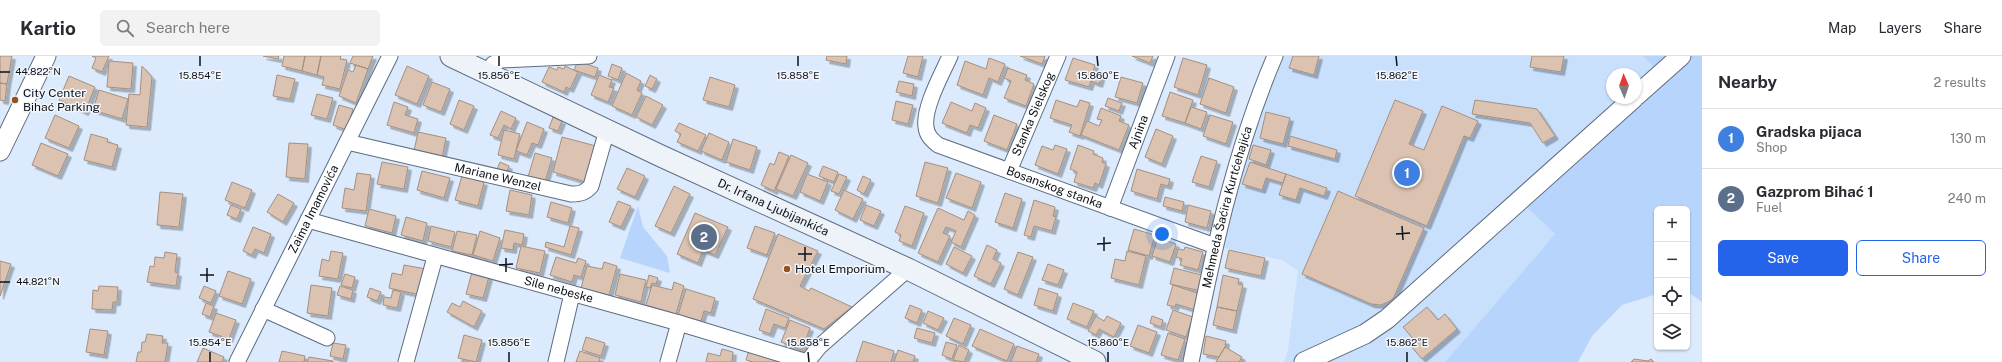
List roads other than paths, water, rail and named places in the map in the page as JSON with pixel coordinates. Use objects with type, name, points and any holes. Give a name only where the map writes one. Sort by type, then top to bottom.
[{"type":"main road","name":"Dr. Irfana Ljubijankića","points":[[451,56],[908,269],[1095,362]]},
{"type":"street","points":[[0,151],[46,56]]},
{"type":"street","name":"Zaima Imamovića","points":[[237,362],[390,56]]},
{"type":"street","points":[[488,74],[493,64],[501,60],[589,56]]},
{"type":"street","name":"Bosanskog stanka","points":[[950,56],[930,104],[926,123],[930,138],[938,145],[1215,246]]},
{"type":"street","name":"Stanka Sielskog","points":[[1009,171],[1058,56]]},
{"type":"street","name":"Ajnina","points":[[1110,208],[1167,56]]},
{"type":"street","name":"Mehmeda Šaćira Kurtćehajića","points":[[1191,362],[1215,246],[1239,156],[1260,90],[1275,56]]},
{"type":"street","points":[[1642,91],[1681,56]]},
{"type":"street","points":[[1304,362],[1365,334],[1387,319],[1627,104]]},
{"type":"street","name":"Mariane Wenzel","points":[[347,142],[571,194],[580,194],[591,186],[607,130]]},
{"type":"street","name":"Sile nebeske","points":[[308,220],[435,257],[679,323],[807,362]]},
{"type":"street","points":[[406,362],[435,257]]},
{"type":"street","points":[[807,362],[820,346],[908,269]]},
{"type":"street","points":[[556,362],[572,294]]},
{"type":"street","points":[[263,309],[327,338]]},
{"type":"street","points":[[668,362],[679,323]]},
{"type":"place","name":"City Center Bihać Parking","points":[[15,100]]},
{"type":"place","name":"Gradska pijaca","points":[[1407,173]]},
{"type":"place","name":"Gazprom Bihać 1","points":[[704,237]]},
{"type":"place","name":"Hotel Emporium","points":[[787,269]]}]
